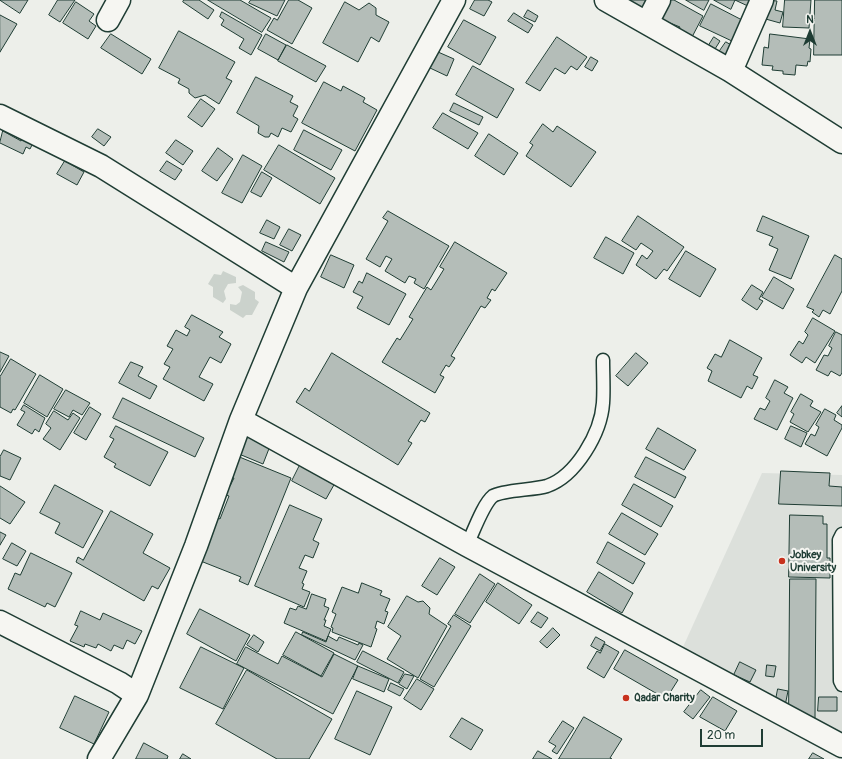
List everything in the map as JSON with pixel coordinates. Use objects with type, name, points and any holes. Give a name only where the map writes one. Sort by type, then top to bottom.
[{"type":"street","points":[[108,20],[119,0]]},
{"type":"street","points":[[99,759],[137,695],[196,546],[241,420],[296,288],[454,0]]},
{"type":"street","points":[[606,0],[731,71],[842,142]]},
{"type":"street","points":[[647,23],[659,0]]},
{"type":"street","points":[[731,71],[762,0]]},
{"type":"street","points":[[0,116],[101,166],[296,288]]},
{"type":"street","points":[[241,420],[467,545],[842,746]]},
{"type":"street","points":[[0,622],[119,683],[137,695]]},
{"type":"lane","points":[[467,545],[488,502],[494,496],[547,486],[564,478],[582,458],[595,431],[603,404],[603,360]]},
{"type":"lane","points":[[842,534],[839,540],[840,681],[842,685]]},
{"type":"shaded area","points":[[223,271],[236,277],[236,283],[228,284],[224,291],[226,299],[223,303],[213,297],[213,287],[208,284],[214,274],[221,275]]},
{"type":"shaded area","points":[[243,285],[255,292],[255,299],[259,302],[252,315],[246,315],[243,318],[230,310],[230,304],[236,305],[240,302],[242,292],[238,287]]},
{"type":"shaded area","name":"Jobkey University","points":[[762,473],[842,475],[842,733],[683,647]]},
{"type":"building","points":[[0,0],[28,0],[20,13]]},
{"type":"building","points":[[58,0],[75,0],[60,22],[49,15]]},
{"type":"building","points":[[184,0],[199,0],[214,10],[208,19],[183,2]]},
{"type":"building","points":[[208,0],[240,0],[271,18],[262,32]]},
{"type":"building","points":[[251,0],[285,0],[277,16],[249,3]]},
{"type":"building","points":[[289,0],[298,0],[312,8],[292,44],[267,30],[274,18],[277,20]]},
{"type":"building","points":[[475,0],[488,0],[492,2],[484,16],[470,9]]},
{"type":"building","points":[[626,0],[656,0],[649,13]]},
{"type":"building","points":[[664,0],[674,0],[703,16],[692,37],[679,29],[680,27],[655,17]]},
{"type":"building","points":[[686,0],[709,0],[704,10]]},
{"type":"building","points":[[714,0],[735,0],[731,9]]},
{"type":"building","points":[[735,0],[753,0],[750,7]]},
{"type":"building","points":[[767,0],[777,1],[775,10],[783,12],[780,23],[762,18]]},
{"type":"building","points":[[785,0],[811,0],[809,28],[783,27]]},
{"type":"building","points":[[815,0],[842,0],[842,55],[814,55]]},
{"type":"building","points":[[76,2],[94,14],[89,21],[96,26],[88,39],[63,23]]},
{"type":"building","points":[[345,2],[359,10],[369,3],[376,8],[376,15],[389,22],[379,42],[371,37],[358,62],[323,43]]},
{"type":"building","points":[[711,4],[744,21],[734,42],[700,26]]},
{"type":"building","points":[[528,10],[538,16],[535,22],[524,17]]},
{"type":"building","points":[[222,12],[262,35],[251,55],[239,48],[244,39],[221,25],[224,20],[220,17]]},
{"type":"building","points":[[514,13],[533,25],[528,33],[508,21]]},
{"type":"building","points":[[0,15],[17,24],[0,52]]},
{"type":"building","points":[[464,20],[496,37],[480,65],[448,47]]},
{"type":"building","points":[[179,31],[235,62],[226,78],[232,81],[219,104],[205,95],[195,98],[189,93],[189,89],[178,83],[180,79],[159,68]]},
{"type":"building","points":[[111,34],[151,59],[142,74],[101,48]]},
{"type":"building","points":[[266,34],[286,45],[278,60],[258,49]]},
{"type":"building","points":[[770,34],[810,39],[810,62],[808,61],[807,66],[796,65],[795,75],[783,74],[783,71],[772,70],[773,66],[762,65],[764,47],[768,48]]},
{"type":"building","points":[[557,37],[587,57],[577,70],[571,66],[565,74],[555,68],[540,91],[526,83]]},
{"type":"building","points":[[714,37],[720,41],[715,49],[709,45]]},
{"type":"building","points":[[726,42],[733,46],[726,56],[719,52]]},
{"type":"building","points":[[287,45],[326,66],[316,82],[278,61]]},
{"type":"building","points":[[438,52],[454,59],[447,76],[430,68]]},
{"type":"building","points":[[591,57],[598,61],[592,71],[585,67]]},
{"type":"building","points":[[473,66],[514,89],[497,118],[456,95]]},
{"type":"building","points":[[256,77],[293,96],[290,102],[298,106],[293,116],[298,119],[291,132],[282,128],[278,137],[271,133],[269,137],[265,137],[258,133],[259,126],[237,113]]},
{"type":"building","points":[[324,82],[341,91],[343,86],[365,98],[363,102],[377,110],[355,151],[302,123]]},
{"type":"building","points":[[201,99],[215,109],[202,127],[188,117]]},
{"type":"building","points":[[454,103],[483,117],[479,125],[450,111]]},
{"type":"building","points":[[443,113],[478,133],[468,149],[433,128]]},
{"type":"building","points":[[543,124],[553,132],[557,126],[596,152],[571,187],[526,156],[533,145],[530,143]]},
{"type":"building","points":[[98,129],[111,137],[104,146],[92,137]]},
{"type":"building","points":[[304,130],[342,150],[331,170],[294,150]]},
{"type":"building","points":[[3,131],[21,141],[23,137],[34,141],[30,149],[26,147],[23,154],[0,143]]},
{"type":"building","points":[[489,134],[518,153],[504,175],[475,156]]},
{"type":"building","points":[[176,140],[193,151],[183,165],[166,153]]},
{"type":"building","points":[[279,145],[335,178],[320,204],[264,170]]},
{"type":"building","points":[[218,148],[233,159],[217,181],[202,171]]},
{"type":"building","points":[[243,155],[262,166],[242,203],[222,193]]},
{"type":"building","points":[[65,161],[84,172],[77,185],[57,174]]},
{"type":"building","points":[[167,161],[182,170],[175,180],[160,171]]},
{"type":"building","points":[[262,172],[272,178],[261,197],[251,192]]},
{"type":"building","points":[[388,211],[449,246],[424,289],[414,283],[416,279],[409,276],[405,283],[385,271],[392,259],[386,256],[380,267],[366,259],[388,221],[383,218]]},
{"type":"building","points":[[638,216],[684,247],[667,271],[664,269],[656,279],[636,265],[642,255],[647,259],[653,251],[641,243],[636,250],[622,241]]},
{"type":"building","points":[[763,216],[809,236],[791,279],[769,270],[778,249],[769,245],[773,237],[757,231]]},
{"type":"building","points":[[267,220],[280,227],[274,239],[260,233]]},
{"type":"building","points":[[289,229],[301,235],[292,251],[280,245]]},
{"type":"building","points":[[606,237],[634,253],[623,274],[594,258]]},
{"type":"building","points":[[266,242],[289,252],[284,262],[262,251]]},
{"type":"building","points":[[455,242],[507,273],[495,291],[492,289],[487,298],[491,300],[485,308],[481,306],[451,356],[455,358],[449,367],[446,365],[440,375],[444,377],[435,393],[382,362],[397,338],[400,340],[413,319],[409,317],[427,287],[431,290],[444,269],[440,267]]},
{"type":"building","points":[[686,251],[716,269],[700,297],[669,279]]},
{"type":"building","points":[[331,255],[354,265],[344,288],[321,277]]},
{"type":"building","points":[[835,255],[842,259],[842,291],[830,314],[823,310],[819,317],[812,312],[814,310],[807,307]]},
{"type":"building","points":[[367,273],[406,294],[389,325],[357,308],[363,297],[353,292],[359,281],[362,283]]},
{"type":"building","points":[[774,277],[794,289],[783,309],[762,297]]},
{"type":"building","points":[[752,285],[763,292],[759,299],[763,301],[757,310],[742,300]]},
{"type":"building","points":[[192,315],[223,332],[219,337],[231,344],[221,363],[210,357],[199,377],[213,384],[204,401],[163,379],[170,367],[164,364],[173,349],[167,346],[176,330],[187,336],[190,330],[185,327]]},
{"type":"building","points":[[813,318],[835,331],[815,363],[806,357],[802,363],[790,355],[799,341],[803,344],[808,335],[805,332]]},
{"type":"building","points":[[836,332],[842,335],[842,373],[840,376],[831,371],[828,376],[816,370],[824,355],[828,356],[832,348],[829,346]]},
{"type":"building","points":[[730,340],[762,358],[753,375],[758,377],[752,389],[747,386],[741,398],[708,381],[712,371],[707,368],[715,354],[721,357]]},
{"type":"building","points":[[0,352],[9,356],[0,372]]},
{"type":"building","points":[[332,353],[430,413],[425,422],[421,420],[408,441],[412,443],[398,465],[296,402],[305,388],[309,391]]},
{"type":"building","points":[[636,353],[648,363],[628,386],[616,376]]},
{"type":"building","points":[[11,359],[36,374],[15,410],[13,409],[11,413],[0,407],[0,377]]},
{"type":"building","points":[[131,362],[143,367],[138,376],[157,386],[150,399],[119,383]]},
{"type":"building","points":[[40,375],[63,389],[47,417],[24,403]]},
{"type":"building","points":[[775,380],[788,387],[784,393],[793,398],[777,430],[754,419],[760,408],[765,410],[770,401],[766,398]]},
{"type":"building","points":[[66,390],[90,403],[82,415],[73,410],[69,417],[54,409]]},
{"type":"building","points":[[801,394],[813,401],[810,406],[821,412],[808,432],[790,422],[794,414],[791,412]]},
{"type":"building","points":[[123,398],[204,438],[195,457],[113,418]]},
{"type":"building","points":[[24,405],[45,418],[39,432],[35,429],[32,434],[17,425],[25,412],[21,410]]},
{"type":"building","points":[[842,406],[842,417],[837,413]]},
{"type":"building","points":[[90,407],[101,414],[86,440],[74,433]]},
{"type":"building","points":[[825,409],[836,415],[834,420],[842,425],[842,428],[827,456],[805,444],[811,434],[815,436],[819,427],[816,425]]},
{"type":"building","points":[[54,411],[68,420],[73,413],[80,418],[60,450],[43,439],[51,428],[46,424]]},
{"type":"building","points":[[116,426],[168,452],[150,486],[114,467],[116,464],[104,457],[114,439],[110,437]]},
{"type":"building","points":[[791,426],[807,433],[801,447],[785,439]]},
{"type":"building","points":[[658,428],[696,450],[684,470],[646,449]]},
{"type":"building","points":[[247,436],[270,446],[263,464],[239,454]]},
{"type":"building","points":[[4,450],[21,458],[10,480],[0,476],[0,457]]},
{"type":"building","points":[[237,456],[291,478],[248,585],[239,581],[241,577],[198,560],[214,516],[220,519],[229,496],[222,494],[226,485],[230,486],[234,478],[229,476]]},
{"type":"building","points":[[646,457],[686,477],[675,498],[635,477]]},
{"type":"building","points":[[300,465],[335,483],[326,499],[292,481]]},
{"type":"building","points":[[781,471],[830,473],[829,486],[842,487],[842,506],[779,504]]},
{"type":"building","points":[[634,484],[673,506],[661,527],[622,505]]},
{"type":"building","points":[[55,485],[103,511],[83,548],[55,533],[60,523],[40,513]]},
{"type":"building","points":[[0,486],[25,502],[10,524],[0,518]]},
{"type":"building","points":[[290,505],[322,519],[313,540],[319,543],[313,558],[305,555],[299,568],[307,571],[302,583],[304,584],[302,589],[310,592],[304,607],[255,586]]},
{"type":"building","points":[[111,511],[153,534],[143,553],[170,568],[158,589],[152,586],[144,601],[76,562],[78,557],[83,560]]},
{"type":"building","points":[[622,513],[658,534],[645,555],[609,534]]},
{"type":"building","points":[[790,515],[823,516],[823,524],[827,524],[827,558],[830,558],[830,578],[789,577]]},
{"type":"building","points":[[0,532],[6,535],[0,545]]},
{"type":"building","points":[[608,542],[645,563],[633,584],[597,563]]},
{"type":"building","points":[[12,543],[26,551],[17,566],[3,559]]},
{"type":"building","points":[[31,553],[72,573],[55,607],[47,603],[45,607],[8,589],[15,573],[20,575]]},
{"type":"building","points":[[440,558],[455,567],[437,595],[422,586]]},
{"type":"building","points":[[599,572],[633,593],[622,613],[587,592]]},
{"type":"building","points":[[480,574],[495,584],[470,623],[455,614]]},
{"type":"building","points":[[790,579],[816,579],[815,718],[798,718],[798,710],[789,710]]},
{"type":"building","points":[[362,583],[382,591],[380,595],[390,599],[385,611],[388,612],[384,624],[377,621],[375,628],[377,629],[371,647],[332,632],[333,628],[331,627],[336,614],[332,612],[342,587],[358,593]]},
{"type":"building","points":[[498,583],[532,605],[519,624],[486,602]]},
{"type":"building","points":[[312,594],[326,599],[324,606],[329,608],[324,620],[326,620],[324,626],[331,629],[326,641],[284,623],[290,608],[296,610],[298,606],[306,609]]},
{"type":"building","points":[[407,596],[418,602],[423,601],[430,608],[429,614],[447,626],[418,678],[387,659],[401,636],[388,627]]},
{"type":"building","points":[[200,609],[250,635],[236,661],[187,634]]},
{"type":"building","points":[[81,611],[100,620],[103,613],[142,631],[135,644],[127,640],[123,649],[114,645],[111,651],[98,644],[96,648],[85,644],[84,647],[70,641],[78,626],[75,625]]},
{"type":"building","points":[[538,612],[548,618],[541,628],[531,622]]},
{"type":"building","points":[[454,615],[471,626],[434,687],[420,679],[451,626],[448,624]]},
{"type":"building","points":[[553,628],[560,635],[547,648],[540,642]]},
{"type":"building","points":[[296,632],[334,653],[321,676],[283,655]]},
{"type":"building","points":[[303,632],[326,642],[328,636],[337,641],[339,637],[358,645],[359,643],[363,645],[355,660],[302,635]]},
{"type":"building","points":[[254,635],[264,642],[258,652],[247,645]]},
{"type":"building","points":[[596,637],[605,642],[600,651],[591,646]]},
{"type":"building","points":[[605,644],[619,652],[604,678],[587,668],[597,651],[600,653]]},
{"type":"building","points":[[201,647],[244,668],[223,709],[180,688]]},
{"type":"building","points":[[246,647],[278,664],[282,656],[322,677],[334,654],[358,666],[333,714],[237,664]]},
{"type":"building","points":[[625,650],[678,680],[666,699],[614,669]]},
{"type":"building","points":[[363,651],[404,672],[398,683],[357,662]]},
{"type":"building","points":[[740,662],[756,670],[750,682],[734,675]]},
{"type":"building","points":[[767,665],[776,666],[774,677],[766,676]]},
{"type":"building","points":[[358,666],[389,679],[384,692],[353,679]]},
{"type":"building","points":[[247,670],[332,719],[309,759],[277,759],[216,724]]},
{"type":"building","points":[[405,674],[414,676],[407,689],[399,684]]},
{"type":"building","points":[[417,679],[434,689],[421,710],[404,699]]},
{"type":"building","points":[[391,683],[404,689],[400,696],[388,690]]},
{"type":"building","points":[[778,689],[788,691],[784,711],[775,704]]},
{"type":"building","points":[[701,690],[710,697],[693,719],[684,712]]},
{"type":"building","points":[[357,691],[392,707],[370,755],[335,739]]},
{"type":"building","points":[[75,696],[109,712],[94,744],[60,728]]},
{"type":"building","points":[[713,697],[737,711],[725,731],[700,717]]},
{"type":"building","points":[[819,697],[837,697],[837,711],[818,711]]},
{"type":"building","points":[[584,717],[622,739],[610,758],[612,759],[559,759]]},
{"type":"building","points":[[462,718],[483,730],[471,750],[450,737]]},
{"type":"building","points":[[563,721],[574,728],[557,754],[552,751],[556,746],[549,742]]},
{"type":"building","points":[[144,743],[168,756],[167,759],[136,759]]},
{"type":"building","points":[[538,751],[552,759],[533,759]]},
{"type":"building","points":[[813,753],[824,759],[809,759]]},
{"type":"building","points":[[183,754],[191,759],[180,759]]},
{"type":"place","name":"Jobkey University","points":[[782,561]]},
{"type":"place","name":"Qadar Charity","points":[[626,698]]}]
